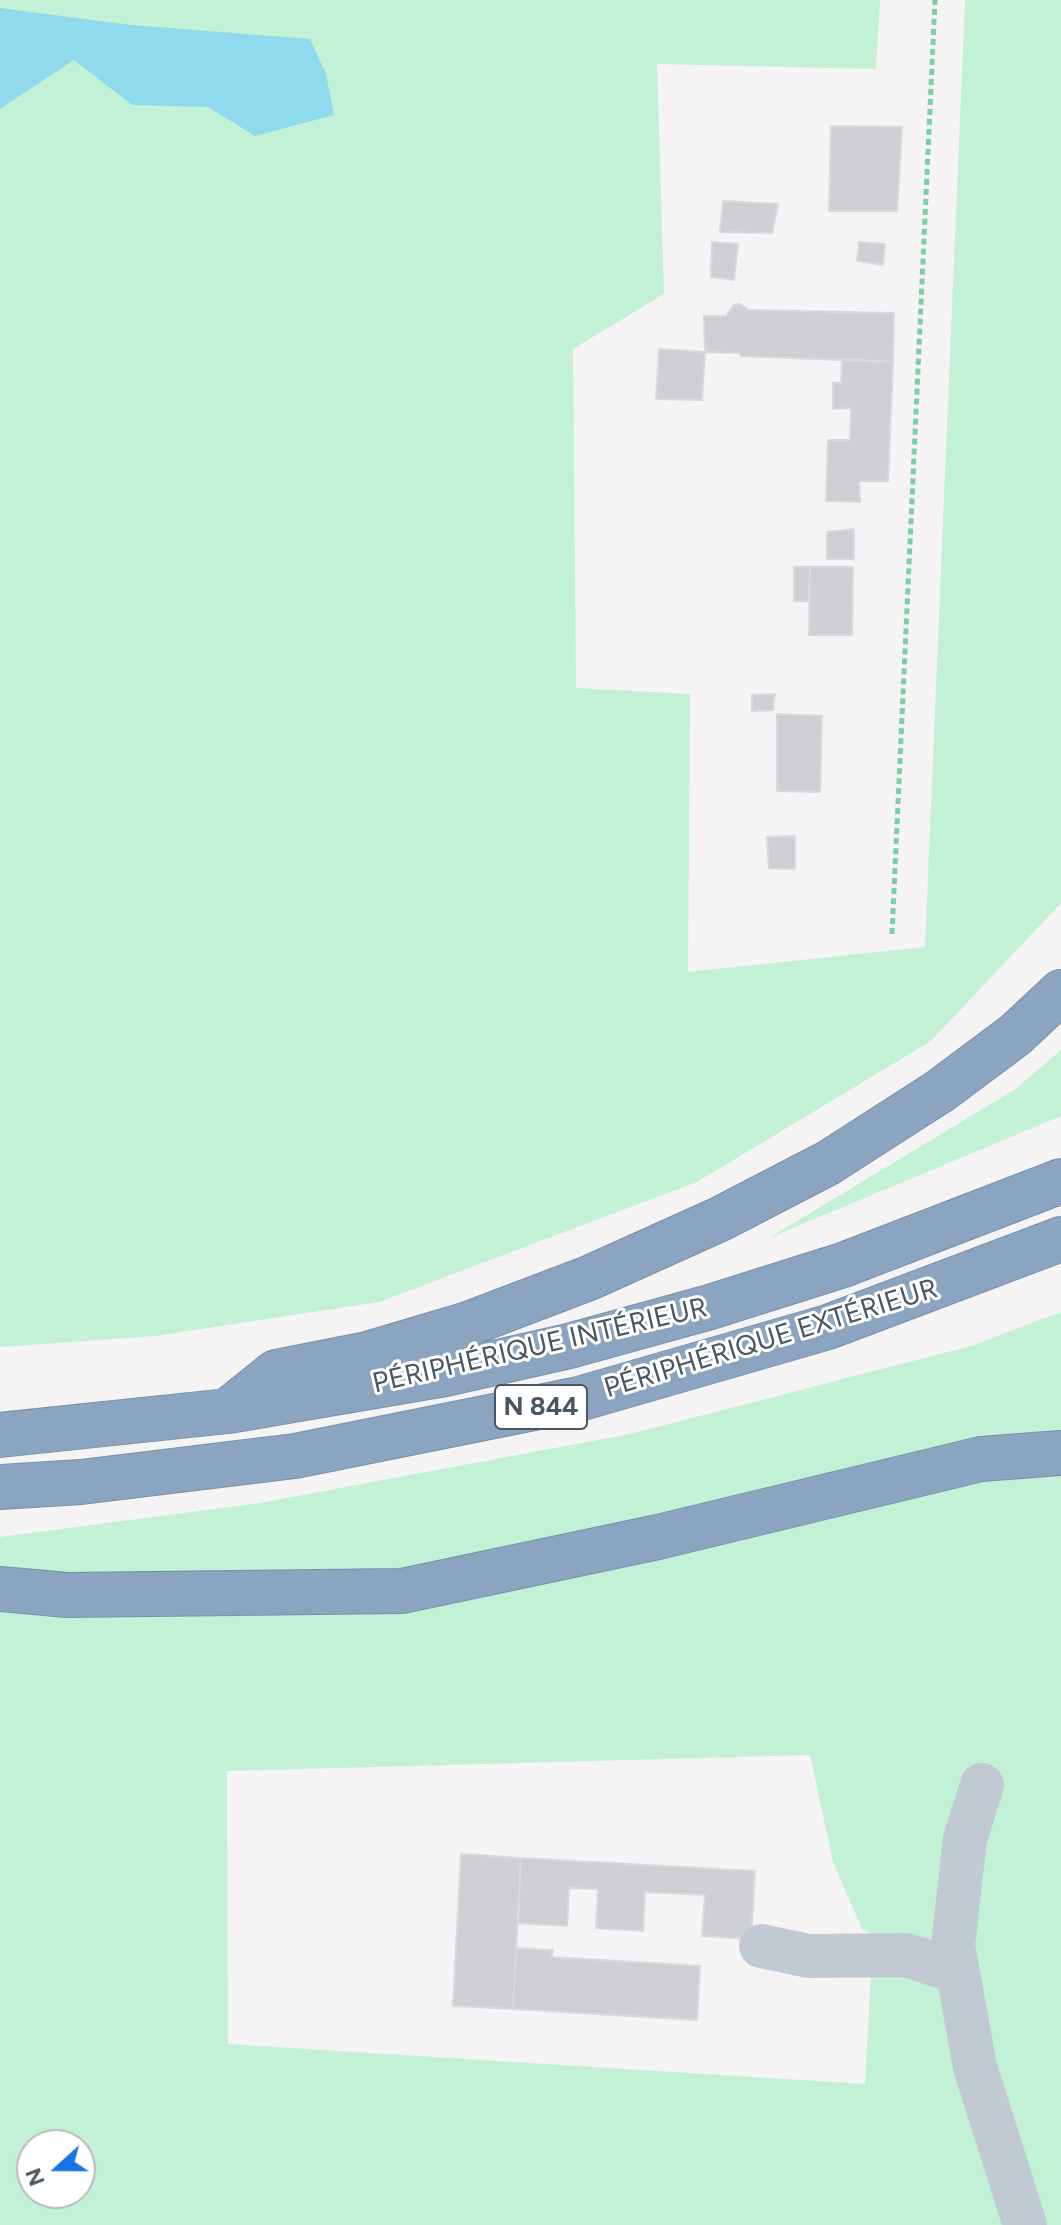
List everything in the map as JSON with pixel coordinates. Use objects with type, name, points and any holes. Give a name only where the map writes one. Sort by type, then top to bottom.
[{"type":"highway","points":[[228,1411],[276,1372],[367,1354],[468,1324],[589,1278],[720,1219],[828,1163],[940,1091],[1015,1035],[1061,992]]},
{"type":"highway","name":"PÉRIPHÉRIQUE INTÉRIEUR","points":[[0,1435],[228,1411],[445,1374],[640,1327],[843,1265],[1061,1181]]},
{"type":"highway","name":"PÉRIPHÉRIQUE EXTÉRIEUR","points":[[0,1487],[138,1476],[295,1456],[579,1399],[828,1327],[1061,1239]]},
{"type":"highway","points":[[0,1589],[67,1595],[402,1591],[658,1537],[981,1459],[1061,1453]]},
{"type":"street","points":[[982,1785],[965,1839],[953,1945],[975,2067],[1025,2225]]},
{"type":"street","points":[[761,1946],[809,1956],[906,1955],[958,1972]]},
{"type":"path","points":[[892,934],[935,0]]},
{"type":"green space","points":[[0,0],[880,0],[876,69],[657,64],[664,294],[573,349],[576,688],[690,694],[688,972],[925,947],[965,0],[1061,0],[1061,903],[931,1041],[697,1182],[379,1302],[155,1336],[0,1347]]},
{"type":"green space","points":[[1061,1050],[1061,1116],[769,1238],[1014,1090]]},
{"type":"green space","points":[[1061,1312],[1061,2225],[0,2225],[0,1537],[260,1503],[630,1434],[971,1346]],"holes":[[[810,1755],[833,1862],[862,1929],[873,1934],[865,2084],[228,2044],[227,1771]]]},
{"type":"water","points":[[0,8],[131,25],[310,39],[326,74],[334,115],[255,136],[208,107],[132,105],[74,60],[0,109]]},
{"type":"building","points":[[831,126],[902,127],[897,211],[829,211]]},
{"type":"building","points":[[723,201],[778,204],[772,233],[720,232]]},
{"type":"building","points":[[712,242],[738,244],[734,280],[711,277]]},
{"type":"building","points":[[859,242],[885,244],[883,265],[857,261]]},
{"type":"building","points":[[740,304],[748,310],[894,313],[893,362],[705,352],[704,316],[726,316],[734,305]]},
{"type":"building","points":[[659,349],[705,352],[702,400],[656,399]]},
{"type":"building","points":[[842,359],[893,362],[888,481],[859,481],[860,502],[826,501],[828,440],[850,440],[851,408],[833,409],[833,383],[841,383]]},
{"type":"building","points":[[854,529],[854,559],[827,559],[827,532]]},
{"type":"building","points":[[794,567],[810,567],[809,601],[794,601]]},
{"type":"building","points":[[810,567],[853,567],[852,635],[809,635]]},
{"type":"building","points":[[775,694],[773,710],[752,711],[752,695]]},
{"type":"building","points":[[777,714],[822,716],[820,792],[777,791]]},
{"type":"building","points":[[795,836],[795,869],[769,868],[767,837]]},
{"type":"building","points":[[461,1854],[521,1858],[513,2009],[453,2006]]},
{"type":"building","points":[[521,1858],[755,1871],[751,1939],[702,1936],[705,1895],[645,1892],[643,1931],[596,1928],[598,1889],[569,1888],[567,1926],[518,1923]]},
{"type":"building","points":[[516,1948],[553,1950],[552,1957],[700,1966],[697,2020],[513,2009]]}]
